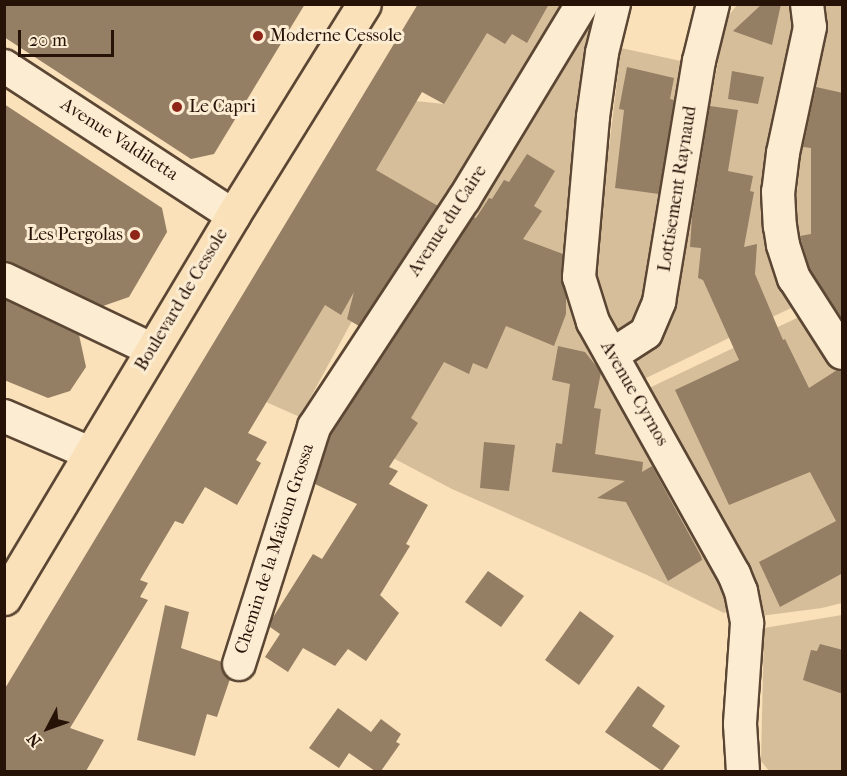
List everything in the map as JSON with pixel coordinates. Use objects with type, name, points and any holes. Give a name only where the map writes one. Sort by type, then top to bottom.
[{"type":"main road","name":"Boulevard de Cessole","points":[[4,598],[233,215],[364,4]]},
{"type":"street","name":"Avenue du Caire","points":[[311,435],[464,199],[582,4]]},
{"type":"street","name":"Avenue Cyrnos","points":[[614,4],[602,53],[593,117],[579,277],[586,305],[734,574],[741,591],[747,623],[740,724],[742,771]]},
{"type":"street","name":"Lottisement Raynaud","points":[[612,355],[646,333],[659,302],[699,61],[713,4]]},
{"type":"street","points":[[807,4],[810,27],[783,153],[778,192],[780,226],[783,245],[794,278],[843,354]]},
{"type":"street","name":"Avenue Valdiletta","points":[[4,66],[233,215]]},
{"type":"street","points":[[4,279],[153,350]]},
{"type":"street","points":[[4,416],[90,453]]},
{"type":"street","name":"Chemin de la Maïoun Grossa","points":[[239,664],[311,435]]},
{"type":"shaded area","points":[[458,5],[565,5],[378,320],[359,308],[300,417],[266,402],[296,290],[416,101],[444,104],[445,26]]},
{"type":"shaded area","points":[[594,5],[601,5],[589,39],[567,256],[571,307],[591,353],[727,589],[730,609],[724,613],[647,575],[452,489],[372,447],[346,440],[338,423]]},
{"type":"shaded area","points":[[737,5],[797,6],[766,177],[775,266],[791,308],[642,380],[637,361],[664,335],[672,306],[726,19]]},
{"type":"shaded area","points":[[826,5],[842,5],[842,339],[808,269],[793,229],[808,87]]},
{"type":"shaded area","points":[[621,48],[690,63],[639,318],[616,333],[600,296],[595,264]]},
{"type":"shaded area","points":[[799,317],[842,376],[842,603],[822,608],[760,616],[647,389]]},
{"type":"shaded area","points":[[842,615],[842,771],[769,771],[761,761],[764,628]]},
{"type":"building","name":"Le Capri","points":[[4,4],[305,4],[214,154],[191,159],[4,37]]},
{"type":"building","points":[[418,4],[549,4],[527,43],[512,34],[505,44],[487,33],[444,104],[422,92],[376,170],[438,206],[359,326],[347,319],[354,292],[341,315],[325,305],[248,433],[267,442],[256,460],[261,463],[237,505],[205,487],[183,524],[175,521],[140,580],[148,583],[140,597],[148,600],[70,728],[104,740],[86,771],[4,771],[4,690]]},
{"type":"building","points":[[762,4],[781,4],[772,45],[733,31]]},
{"type":"building","points":[[627,67],[674,78],[670,99],[674,100],[659,194],[615,188],[624,110],[619,109]]},
{"type":"building","points":[[732,71],[764,77],[758,104],[728,99]]},
{"type":"building","points":[[816,87],[843,93],[843,320],[810,270],[800,236],[811,234],[811,148],[803,147]]},
{"type":"building","points":[[4,104],[162,208],[167,232],[129,297],[103,306],[4,261]]},
{"type":"building","points":[[710,106],[738,110],[728,171],[753,176],[750,191],[754,192],[744,247],[757,244],[755,274],[783,340],[785,339],[809,388],[837,370],[843,371],[843,573],[780,607],[759,562],[836,521],[810,472],[729,505],[675,390],[739,360],[703,280],[698,278],[701,248],[690,247],[692,216]]},
{"type":"building","points":[[527,154],[555,171],[534,206],[542,211],[523,239],[563,254],[561,276],[566,296],[566,314],[554,346],[506,326],[487,369],[473,363],[469,374],[444,362],[411,418],[418,423],[389,467],[398,471],[389,484],[428,505],[406,544],[410,546],[380,595],[399,613],[366,661],[348,649],[335,666],[303,648],[288,672],[265,657],[280,634],[270,627],[272,619],[313,554],[322,559],[357,504],[315,484],[330,435],[473,217],[476,218],[489,198],[492,199],[504,180],[509,182]]},
{"type":"building","points":[[6,300],[79,335],[86,367],[70,391],[48,398],[4,380]]},
{"type":"building","points":[[558,346],[585,352],[601,372],[594,408],[601,409],[595,454],[643,462],[642,472],[652,466],[701,556],[702,560],[668,581],[626,502],[597,498],[625,481],[552,472],[556,443],[562,444],[570,384],[552,380]]},
{"type":"building","points":[[484,442],[515,445],[509,491],[480,488]]},
{"type":"building","points":[[488,571],[524,596],[501,627],[465,602]]},
{"type":"building","points":[[165,605],[189,612],[181,648],[222,662],[222,668],[230,679],[217,717],[207,714],[195,756],[137,740]]},
{"type":"building","points":[[580,611],[614,636],[579,685],[545,660]]},
{"type":"building","points":[[820,644],[843,650],[843,694],[803,680],[811,650],[817,651]]},
{"type":"building","points":[[638,686],[665,706],[652,726],[680,746],[662,771],[605,732]]},
{"type":"building","points":[[338,708],[371,732],[381,719],[401,734],[396,742],[400,744],[381,771],[375,771],[349,753],[339,768],[309,748]]},
{"type":"place","name":"Moderne Cessole","points":[[258,36]]},
{"type":"place","name":"Le Capri","points":[[177,107]]},
{"type":"place","name":"Les Pergolas","points":[[135,235]]}]
